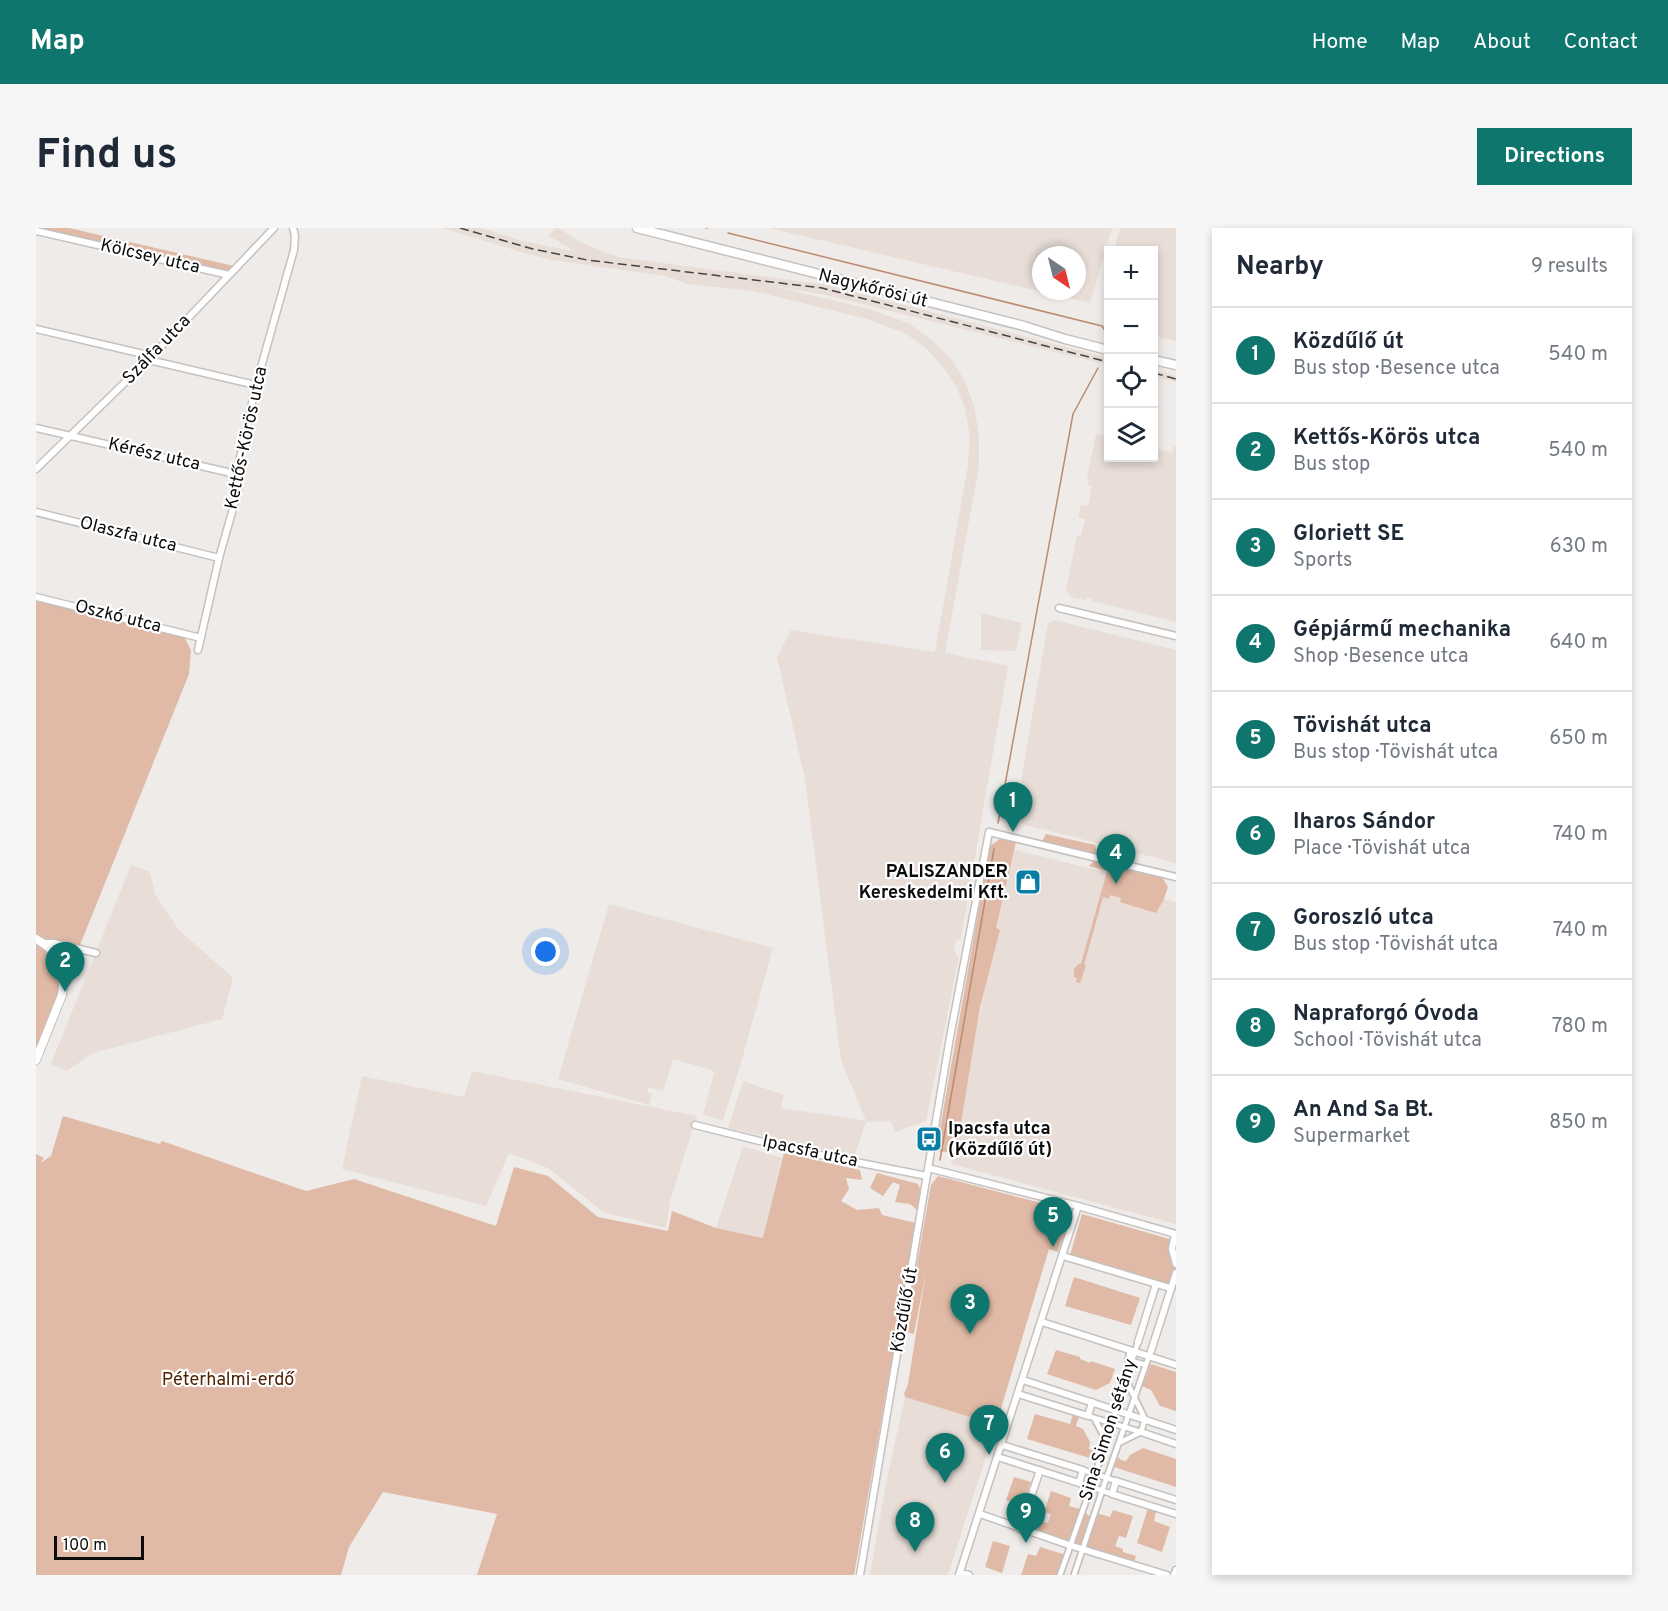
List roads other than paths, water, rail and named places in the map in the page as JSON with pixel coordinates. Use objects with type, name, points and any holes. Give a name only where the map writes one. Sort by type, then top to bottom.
[{"type":"main road","name":"Nagykőrösi út","points":[[637,228],[897,296],[1024,326],[1104,349]]},
{"type":"main road","points":[[1158,361],[1176,365]]},
{"type":"street","name":"Szálfa utca","points":[[36,469],[151,358],[274,228]]},
{"type":"street","name":"Kettős-Körös utca","points":[[198,650],[237,491],[236,476],[256,385],[294,250],[295,236],[292,228]]},
{"type":"street","name":"Kölcsey utca","points":[[36,231],[229,275]]},
{"type":"street","points":[[36,329],[256,385]]},
{"type":"street","name":"Kérész utca","points":[[36,428],[236,476]]},
{"type":"street","name":"Olaszfa utca","points":[[36,512],[219,558]]},
{"type":"street","name":"Oszkó utca","points":[[36,597],[201,638]]},
{"type":"street","points":[[1059,608],[1176,636]]},
{"type":"street","name":"Közdűlő út","points":[[860,1575],[928,1167],[989,832],[1176,877]]},
{"type":"street","points":[[40,941],[96,952]]},
{"type":"street","points":[[36,1060],[64,985],[64,975],[59,961],[40,941]]},
{"type":"street","points":[[64,985],[71,976],[81,949]]},
{"type":"street","name":"Ipacsfa utca","points":[[695,1125],[800,1151],[927,1176]]},
{"type":"street","points":[[928,1167],[1175,1234],[1172,1249],[1176,1264]]},
{"type":"street","points":[[969,1575],[959,1573],[1078,1206]]},
{"type":"street","points":[[1063,1256],[1170,1288]]},
{"type":"street","name":"Sina Simon sétány","points":[[1074,1575],[1176,1273]]},
{"type":"street","name":"Sina Simon sétány","points":[[1060,1575],[1106,1442],[1156,1284]]},
{"type":"street","points":[[1168,1297],[1176,1299]]},
{"type":"street","points":[[1041,1322],[1133,1351],[1150,1354],[1176,1365]]},
{"type":"street","points":[[1132,1361],[1146,1365]]},
{"type":"street","points":[[1023,1380],[1176,1430]]},
{"type":"street","points":[[1092,1401],[1091,1417],[1106,1442],[1118,1445],[1141,1432],[1145,1419],[1126,1380]]},
{"type":"street","points":[[1018,1394],[1176,1444]]},
{"type":"street","points":[[1002,1445],[1176,1500]]},
{"type":"street","points":[[998,1457],[1176,1514]]},
{"type":"street","points":[[1101,1457],[1112,1461]]},
{"type":"street","points":[[1020,1529],[1040,1470]]},
{"type":"street","points":[[1079,1483],[1083,1470]]},
{"type":"street","points":[[1112,1494],[1116,1481]]},
{"type":"street","points":[[980,1514],[1083,1550],[1167,1575]]},
{"type":"street","points":[[1174,1575],[1176,1570]]},
{"type":"waterway","points":[[728,233],[1102,326],[1104,329]]},
{"type":"waterway","points":[[998,823],[1073,414],[1098,368]]},
{"type":"waterway","points":[[940,1160],[994,849]]},
{"type":"railway","points":[[460,228],[533,249],[587,260],[822,288],[1104,361]]},
{"type":"railway","points":[[1158,374],[1176,379]]},
{"type":"place","name":"Közdűlő út","points":[[1013,832]]},
{"type":"place","name":"PALISZANDER Kereskedelmi Kft.","points":[[1028,882]]},
{"type":"place","name":"Gépjármű mechanika","points":[[1116,884]]},
{"type":"place","name":"Kettős-Körös utca","points":[[65,992]]},
{"type":"place","name":"Ipacsfa utca (Közdűlő út)","points":[[929,1139]]},
{"type":"place","name":"Tövishát utca","points":[[1053,1247]]},
{"type":"place","name":"Gloriett SE","points":[[970,1334]]},
{"type":"place","name":"Goroszló utca","points":[[989,1455]]},
{"type":"place","name":"Iharos Sándor","points":[[945,1483]]},
{"type":"place","name":"An And Sa Bt.","points":[[1026,1543]]},
{"type":"place","name":"Napraforgó Óvoda","points":[[915,1552]]},
{"type":"park label","name":"Péterhalmi-erdő","points":[[228,1380]]}]
